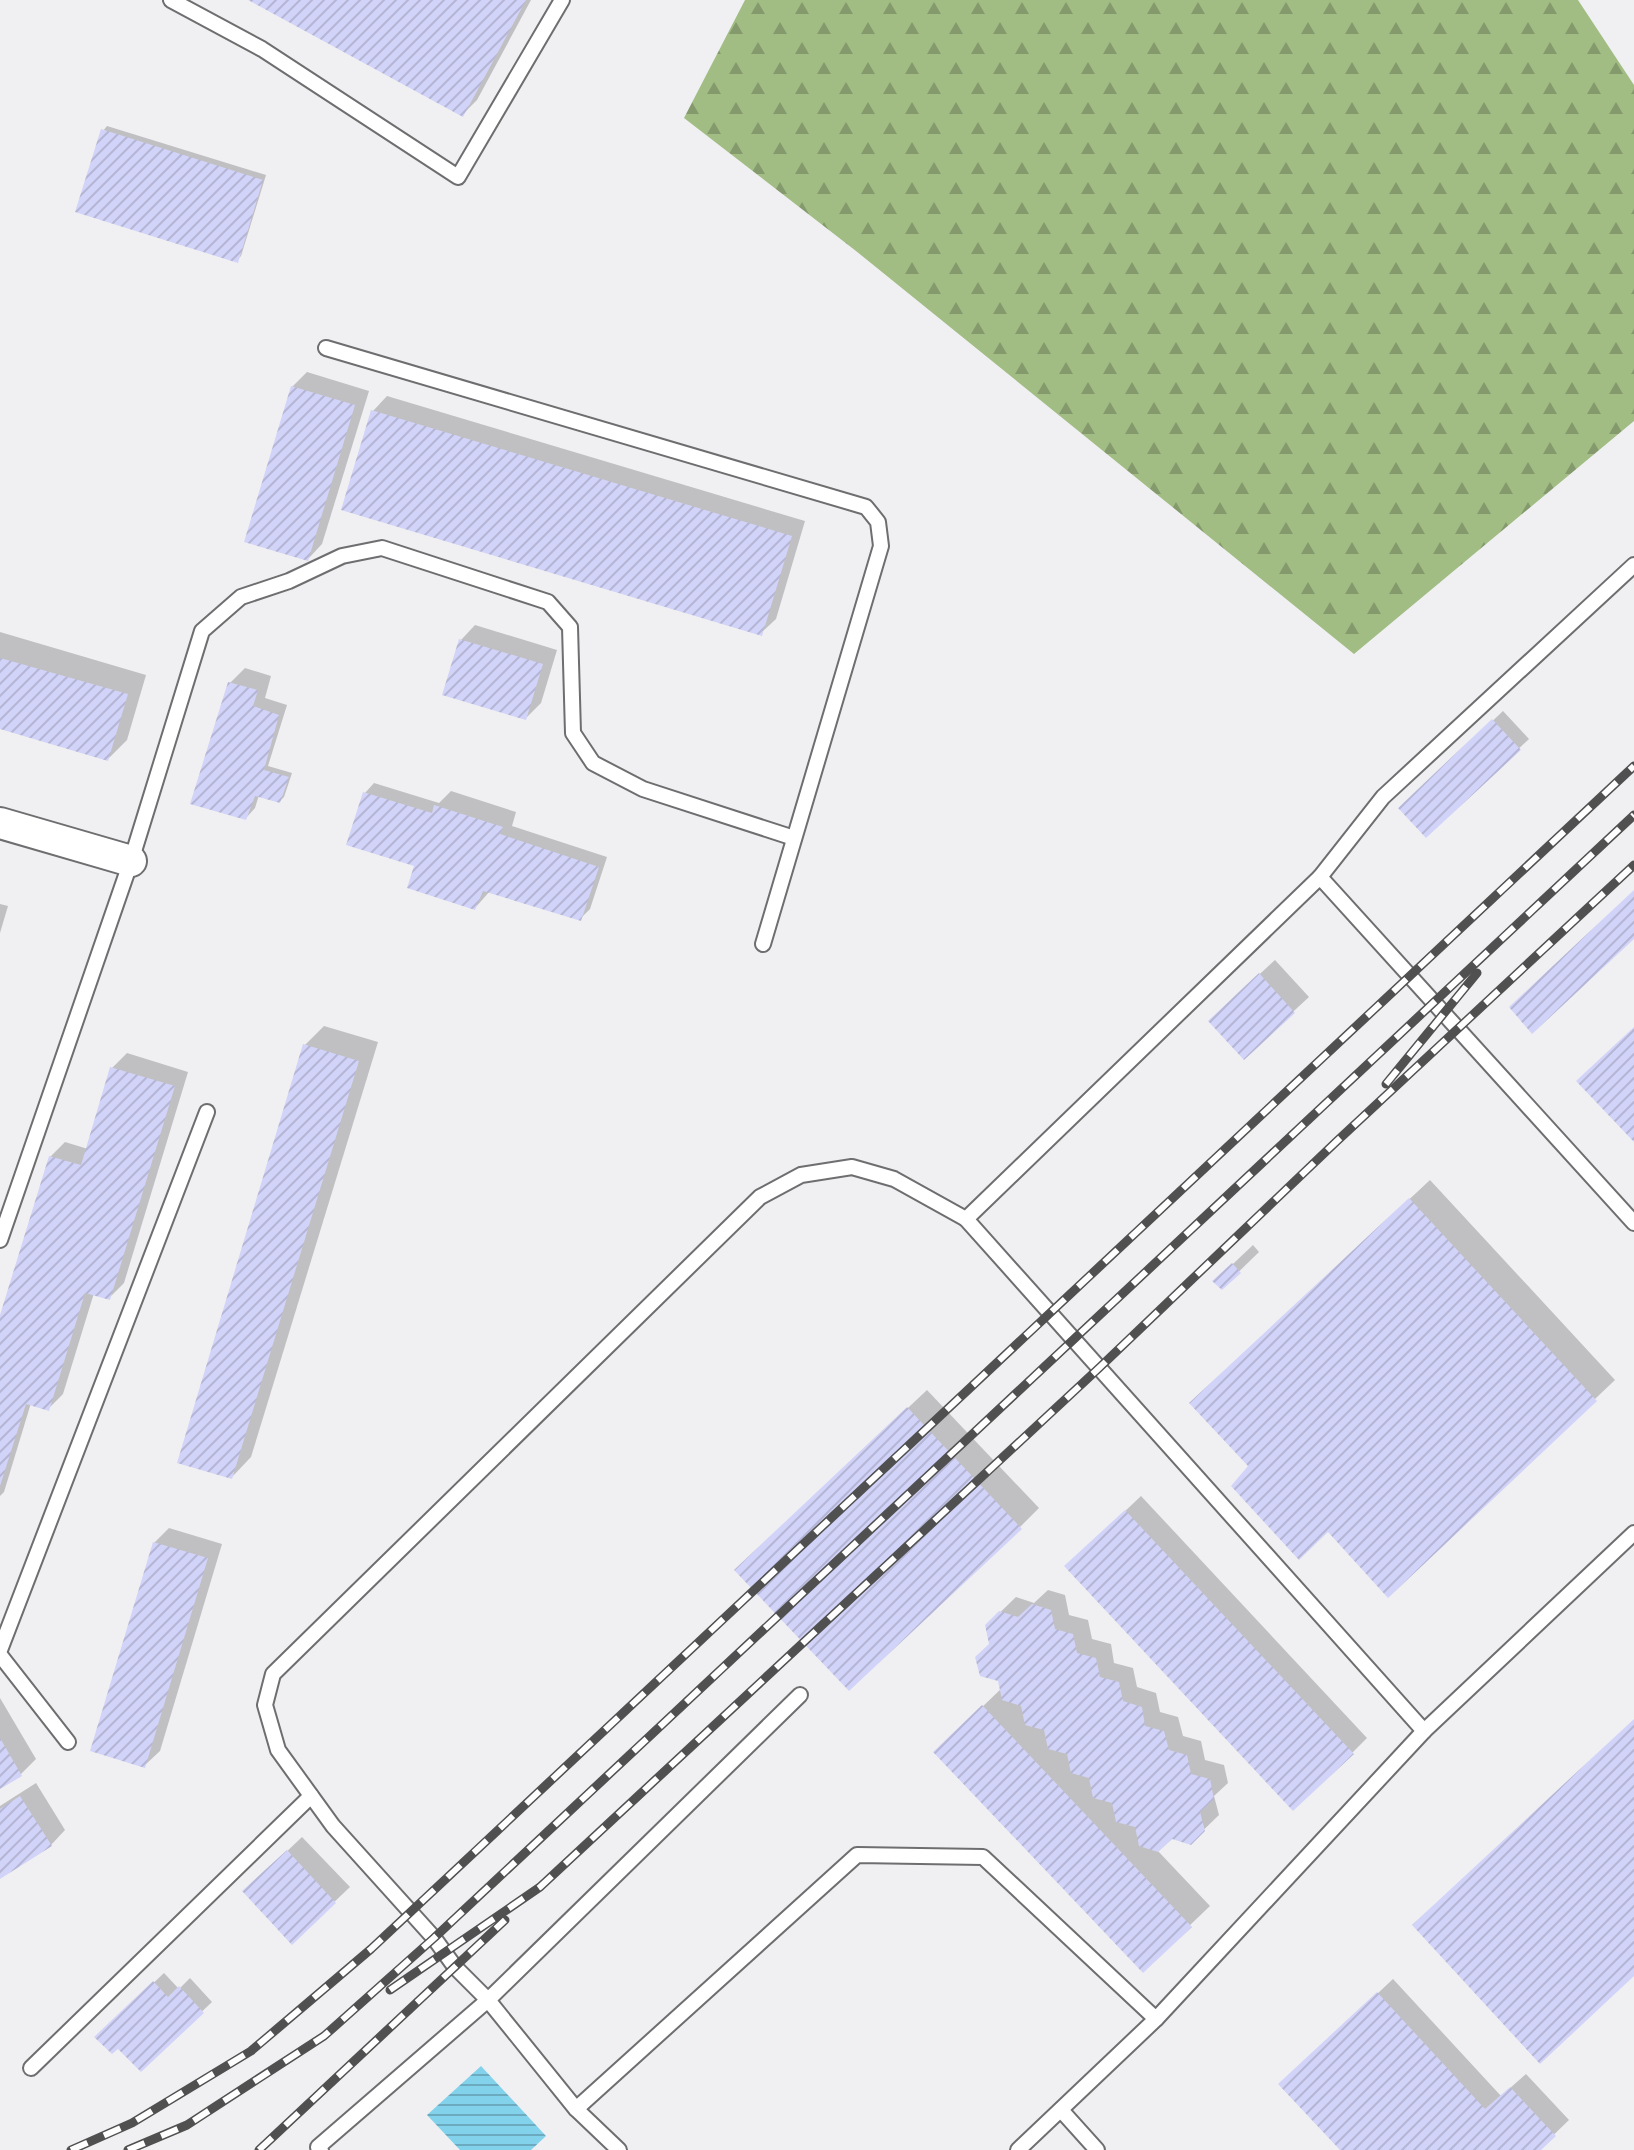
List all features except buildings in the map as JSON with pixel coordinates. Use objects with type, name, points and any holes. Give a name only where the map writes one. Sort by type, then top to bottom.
[{"type":"street","points":[[0,823],[131,861]]},
{"type":"lane","points":[[171,0],[262,49],[458,177],[562,0]]},
{"type":"lane","points":[[326,348],[866,507],[878,522],[881,546],[763,944]]},
{"type":"lane","points":[[0,1240],[131,861],[202,631],[241,597],[289,581],[342,556],[382,548],[548,602],[570,627],[573,733],[593,763],[643,789],[794,838]]},
{"type":"lane","points":[[966,1219],[1320,877],[1383,797],[1634,565]]},
{"type":"lane","points":[[1320,877],[1634,1223]]},
{"type":"lane","points":[[68,1742],[0,1652],[207,1112]]},
{"type":"lane","points":[[619,2150],[576,2109],[488,2000],[455,1967],[434,1938],[333,1826],[278,1750],[265,1705],[273,1674],[760,1197],[801,1175],[852,1167],[894,1179],[966,1219],[1424,1731]]},
{"type":"lane","points":[[1018,2150],[1156,2019],[1424,1731],[1634,1533]]},
{"type":"lane","points":[[318,2149],[488,2000],[800,1695]]},
{"type":"lane","points":[[31,2068],[311,1796]]},
{"type":"lane","points":[[576,2109],[857,1855],[983,1857],[1156,2019]]},
{"type":"lane","points":[[1061,2110],[1097,2150]]},
{"type":"green space","points":[[745,0],[1578,0],[1634,85],[1634,421],[1354,654],[856,251],[684,118]]},
{"type":"water","points":[[481,2066],[546,2136],[531,2150],[460,2150],[427,2115]]},
{"type":"railway","points":[[71,2150],[132,2123],[251,2051],[371,1949],[1634,766]]},
{"type":"railway","points":[[128,2150],[187,2125],[324,2036],[434,1938],[1634,815]]},
{"type":"railway","points":[[390,1990],[540,1887],[1634,865]]},
{"type":"railway","points":[[1386,1084],[1477,973]]},
{"type":"railway","points":[[259,2150],[505,1920]]}]
